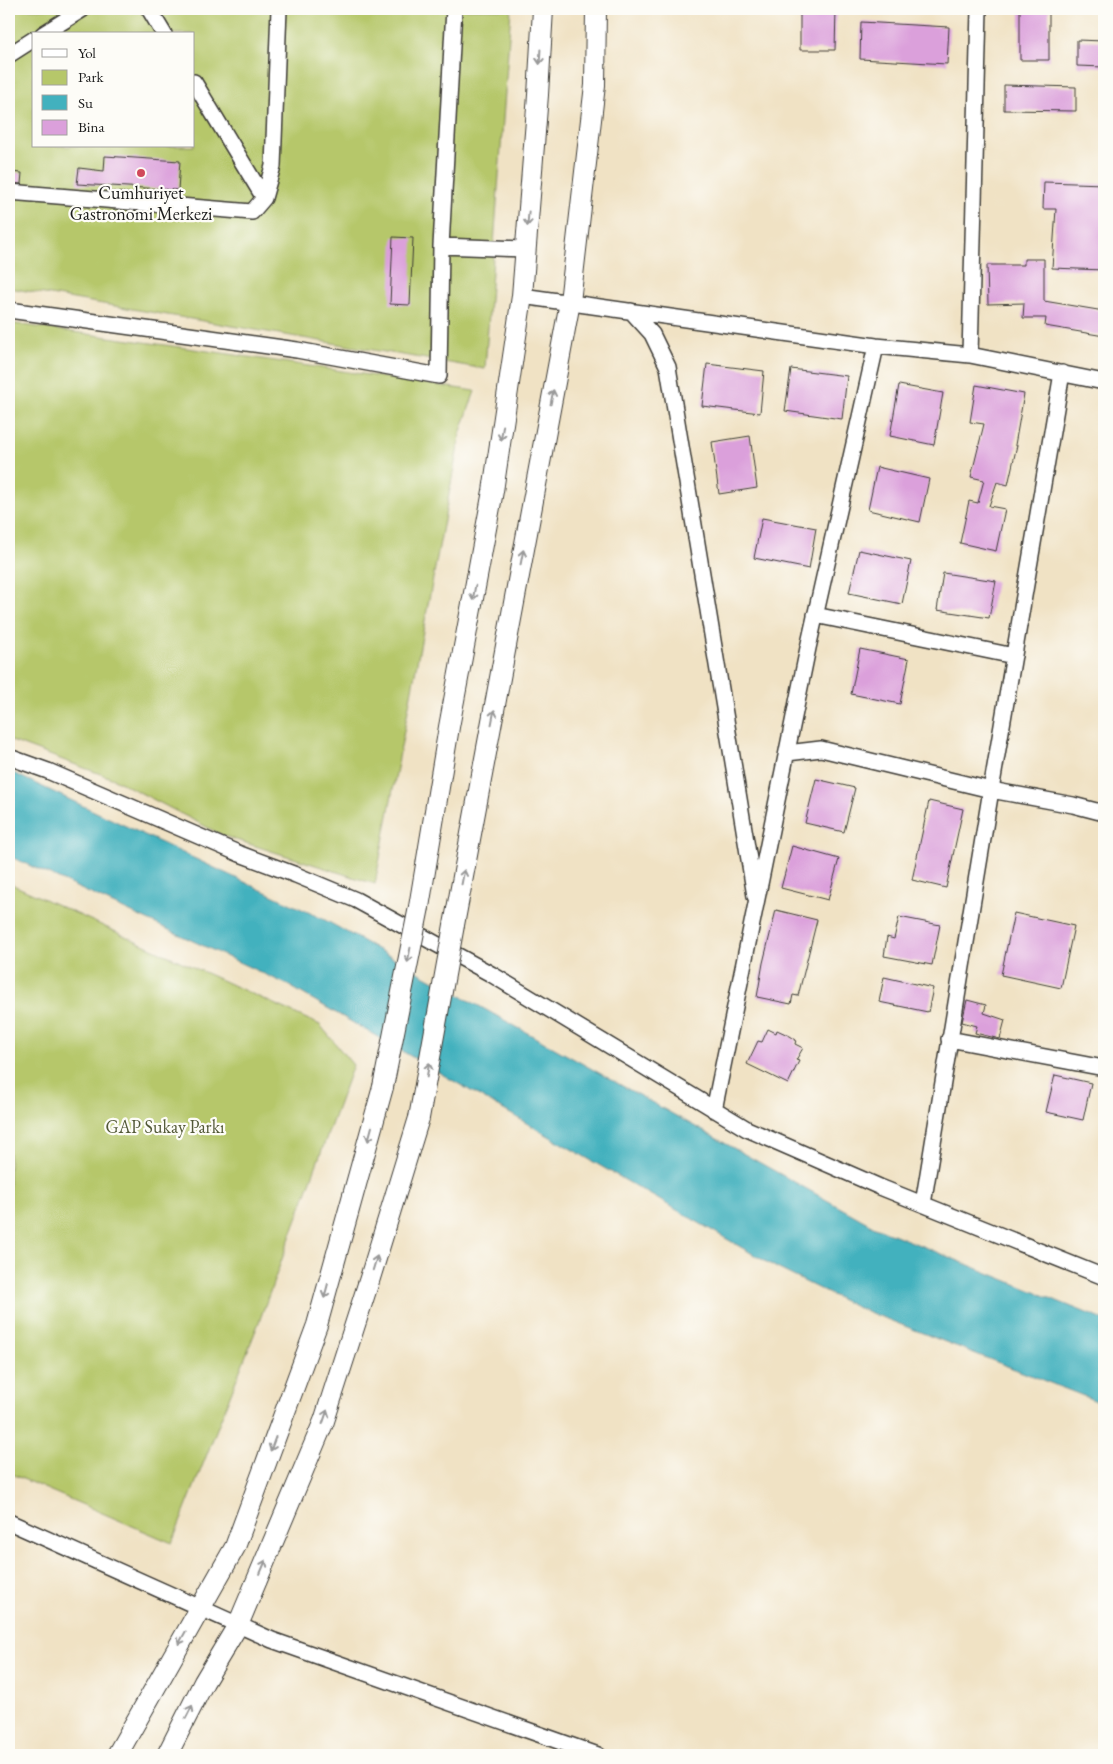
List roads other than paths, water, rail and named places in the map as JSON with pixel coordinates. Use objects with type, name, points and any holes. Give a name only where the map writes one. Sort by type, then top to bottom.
[{"type":"main road","points":[[117,1755],[199,1607],[235,1547],[317,1325],[383,1087],[419,907],[449,727],[493,491],[522,296],[543,9]]},
{"type":"main road","points":[[167,1755],[204,1682],[238,1625],[324,1421],[420,1118],[570,302],[595,85],[596,9]]},
{"type":"street","points":[[46,32],[83,9]]},
{"type":"street","points":[[149,9],[163,32]]},
{"type":"street","points":[[9,192],[252,212],[264,198],[273,166],[279,9]]},
{"type":"street","points":[[9,310],[297,350],[438,376],[441,246],[454,9]]},
{"type":"street","points":[[970,355],[979,9]]},
{"type":"street","points":[[9,54],[32,40]]},
{"type":"street","points":[[195,84],[264,198]]},
{"type":"street","points":[[441,246],[526,249]]},
{"type":"street","points":[[522,296],[876,346],[970,355],[1104,382]]},
{"type":"street","points":[[631,311],[652,334],[668,367],[756,905]]},
{"type":"street","points":[[714,1110],[815,615],[876,346]]},
{"type":"street","points":[[923,1204],[949,1039],[1062,373]]},
{"type":"street","points":[[815,615],[1014,656]]},
{"type":"street","points":[[787,753],[821,749],[991,790],[1073,805],[1104,813]]},
{"type":"street","points":[[9,757],[48,771],[240,854],[356,900],[491,974],[747,1129],[923,1204],[1104,1277]]},
{"type":"street","points":[[949,1039],[1104,1068]]},
{"type":"street","points":[[9,1522],[272,1640],[598,1755]]},
{"type":"water","points":[[9,771],[325,920],[875,1227],[1104,1320],[1104,1404],[856,1307],[777,1268],[286,984],[9,856]]},
{"type":"place","name":"Cumhuriyet Gastronomi Merkezi","points":[[141,173]]},
{"type":"park label","name":"GAP Sukay Parkı","points":[[165,1126]]}]
